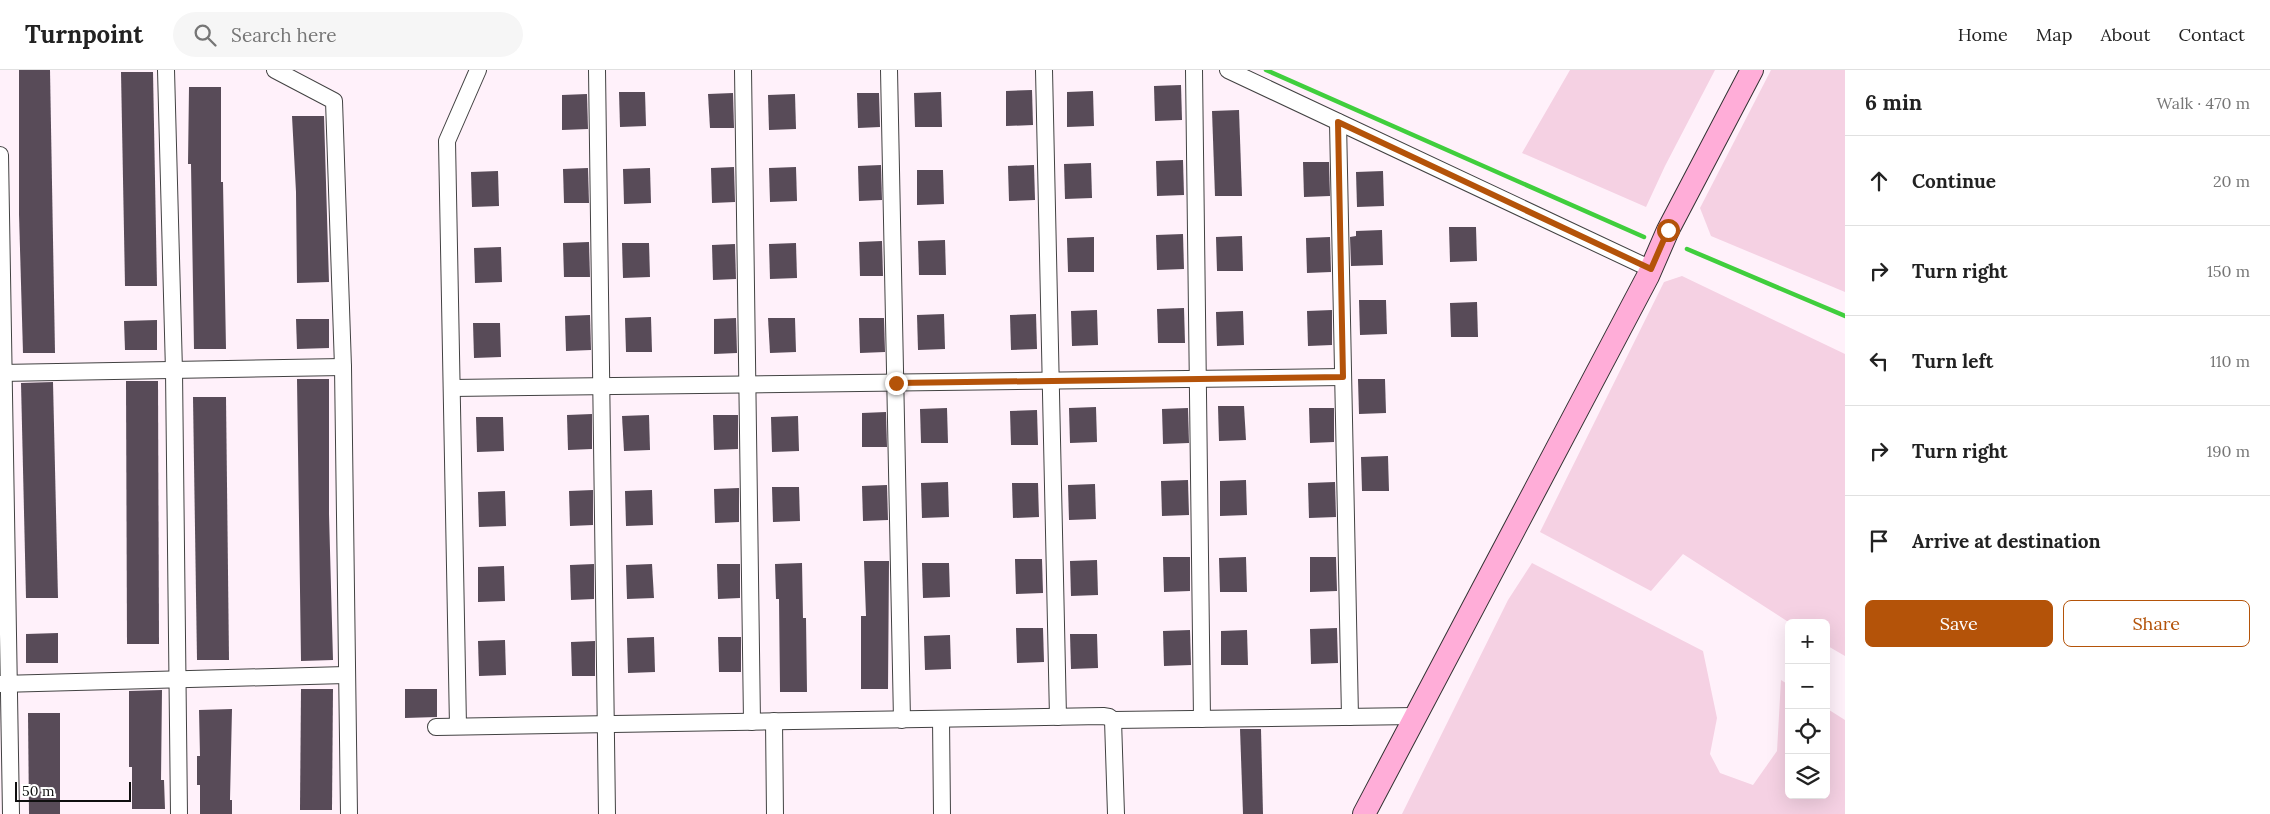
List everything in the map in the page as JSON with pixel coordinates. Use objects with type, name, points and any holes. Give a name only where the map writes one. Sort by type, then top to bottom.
[{"type":"main road","points":[[1364,814],[1651,269],[1668,230],[1752,70]]},
{"type":"street","points":[[166,70],[174,370],[179,814]]},
{"type":"street","points":[[275,70],[334,101],[343,367],[348,814]]},
{"type":"street","points":[[458,726],[447,141],[478,70]]},
{"type":"street","points":[[596,70],[604,724],[607,814]]},
{"type":"street","points":[[743,70],[752,722]]},
{"type":"street","points":[[890,70],[902,720]]},
{"type":"street","points":[[1044,70],[1058,717]]},
{"type":"street","points":[[1194,70],[1202,719]]},
{"type":"street","points":[[1228,70],[1651,269]]},
{"type":"street","points":[[1338,122],[1350,717]]},
{"type":"street","points":[[0,155],[4,684],[11,814]]},
{"type":"street","points":[[2,373],[343,367]]},
{"type":"street","points":[[452,388],[1343,377]]},
{"type":"street","points":[[4,684],[346,675]]},
{"type":"street","points":[[436,727],[1103,716],[1113,720],[1416,716]]},
{"type":"street","points":[[941,719],[942,814]]},
{"type":"street","points":[[1113,720],[1116,814]]},
{"type":"street","points":[[774,722],[775,814]]},
{"type":"shaded area","points":[[1570,70],[1715,70],[1646,207],[1522,153]]},
{"type":"shaded area","points":[[1771,70],[1845,70],[1845,292],[1711,236],[1700,208]]},
{"type":"shaded area","points":[[1682,276],[1845,354],[1845,656],[1830,647],[1830,619],[1785,620],[1683,554],[1651,591],[1540,532],[1664,282]]},
{"type":"shaded area","points":[[1532,563],[1703,651],[1717,718],[1710,754],[1720,773],[1753,785],[1777,751],[1781,680],[1785,682],[1785,799],[1830,799],[1830,711],[1845,720],[1845,814],[1402,814],[1508,600]]},
{"type":"building","points":[[19,70],[50,70],[55,353],[23,353],[19,214]]},
{"type":"building","points":[[121,72],[153,72],[157,286],[125,286]]},
{"type":"building","points":[[1181,85],[1182,120],[1155,121],[1154,86]]},
{"type":"building","points":[[189,87],[221,87],[221,182],[223,182],[226,349],[194,349],[191,164],[188,164]]},
{"type":"building","points":[[1032,90],[1033,125],[1006,126],[1006,91]]},
{"type":"building","points":[[1093,91],[1094,126],[1067,127],[1067,92]]},
{"type":"building","points":[[619,92],[645,92],[646,126],[620,127]]},
{"type":"building","points":[[941,92],[942,127],[915,127],[914,93]]},
{"type":"building","points":[[733,93],[734,128],[710,128],[708,94]]},
{"type":"building","points":[[857,93],[879,93],[880,127],[858,128]]},
{"type":"building","points":[[587,94],[588,129],[562,130],[562,95]]},
{"type":"building","points":[[795,94],[796,129],[769,130],[768,95]]},
{"type":"building","points":[[1239,110],[1242,196],[1215,196],[1212,111]]},
{"type":"building","points":[[292,116],[324,116],[329,282],[297,283],[296,192]]},
{"type":"building","points":[[1183,160],[1184,195],[1157,196],[1156,161]]},
{"type":"building","points":[[1303,162],[1329,162],[1330,196],[1304,197]]},
{"type":"building","points":[[1091,163],[1092,198],[1065,199],[1064,164]]},
{"type":"building","points":[[881,165],[882,200],[859,201],[858,166]]},
{"type":"building","points":[[1034,165],[1035,200],[1009,201],[1008,166]]},
{"type":"building","points":[[734,167],[735,202],[712,203],[711,168]]},
{"type":"building","points":[[796,167],[797,201],[770,202],[769,168]]},
{"type":"building","points":[[588,168],[589,203],[564,203],[563,169]]},
{"type":"building","points":[[650,168],[651,203],[624,204],[623,169]]},
{"type":"building","points":[[917,170],[943,170],[944,204],[917,205]]},
{"type":"building","points":[[498,171],[499,206],[472,207],[471,172]]},
{"type":"building","points":[[1383,171],[1384,206],[1357,207],[1356,172]]},
{"type":"building","points":[[1449,227],[1476,227],[1477,261],[1450,262]]},
{"type":"building","points":[[1382,230],[1383,265],[1351,266],[1350,237],[1356,236],[1356,231]]},
{"type":"building","points":[[1183,234],[1184,269],[1157,270],[1156,235]]},
{"type":"building","points":[[1242,236],[1243,271],[1217,271],[1216,237]]},
{"type":"building","points":[[1094,237],[1094,272],[1068,272],[1067,238]]},
{"type":"building","points":[[1330,237],[1331,272],[1307,273],[1306,238]]},
{"type":"building","points":[[945,240],[946,275],[919,275],[918,241]]},
{"type":"building","points":[[882,241],[883,276],[860,276],[859,242]]},
{"type":"building","points":[[589,242],[590,277],[564,277],[563,243]]},
{"type":"building","points":[[622,243],[649,243],[650,277],[623,278]]},
{"type":"building","points":[[796,243],[797,278],[770,279],[769,244]]},
{"type":"building","points":[[735,244],[736,279],[713,280],[712,245]]},
{"type":"building","points":[[501,247],[502,282],[475,283],[474,248]]},
{"type":"building","points":[[1359,300],[1386,300],[1387,334],[1360,335]]},
{"type":"building","points":[[1477,302],[1478,337],[1451,337],[1450,303]]},
{"type":"building","points":[[1184,308],[1185,343],[1158,343],[1157,309]]},
{"type":"building","points":[[1097,310],[1098,345],[1072,346],[1071,311]]},
{"type":"building","points":[[1332,310],[1332,345],[1308,346],[1307,311]]},
{"type":"building","points":[[1243,311],[1244,345],[1217,346],[1216,312]]},
{"type":"building","points":[[944,314],[945,349],[918,350],[917,315]]},
{"type":"building","points":[[1036,314],[1037,349],[1011,350],[1010,315]]},
{"type":"building","points":[[590,315],[591,350],[566,351],[565,316]]},
{"type":"building","points":[[651,317],[652,352],[626,352],[625,318]]},
{"type":"building","points":[[736,318],[737,353],[714,354],[714,319]]},
{"type":"building","points":[[768,318],[795,318],[796,352],[770,353]]},
{"type":"building","points":[[859,318],[884,318],[885,352],[860,353]]},
{"type":"building","points":[[296,319],[329,319],[329,348],[297,349]]},
{"type":"building","points":[[157,320],[157,350],[125,350],[124,321]]},
{"type":"building","points":[[473,323],[500,323],[501,357],[474,358]]},
{"type":"building","points":[[297,379],[329,379],[329,514],[333,660],[301,661]]},
{"type":"building","points":[[1358,379],[1385,379],[1386,413],[1359,414]]},
{"type":"building","points":[[126,381],[158,381],[159,644],[127,644]]},
{"type":"building","points":[[53,382],[58,598],[26,598],[21,383]]},
{"type":"building","points":[[193,397],[226,397],[229,660],[197,660]]},
{"type":"building","points":[[1218,406],[1244,406],[1246,440],[1219,441]]},
{"type":"building","points":[[1096,407],[1097,442],[1070,443],[1069,408]]},
{"type":"building","points":[[947,408],[948,443],[921,443],[920,409]]},
{"type":"building","points":[[1188,408],[1189,443],[1163,444],[1162,409]]},
{"type":"building","points":[[1309,408],[1334,408],[1334,442],[1310,443]]},
{"type":"building","points":[[1037,410],[1038,445],[1011,445],[1010,411]]},
{"type":"building","points":[[886,412],[887,447],[862,447],[862,413]]},
{"type":"building","points":[[592,414],[592,449],[568,450],[567,415]]},
{"type":"building","points":[[649,415],[650,450],[624,451],[622,416]]},
{"type":"building","points":[[713,415],[738,415],[738,449],[714,450]]},
{"type":"building","points":[[798,416],[799,451],[772,452],[771,417]]},
{"type":"building","points":[[476,417],[503,417],[504,451],[477,452]]},
{"type":"building","points":[[1388,456],[1389,491],[1362,491],[1361,457]]},
{"type":"building","points":[[1188,480],[1189,515],[1162,516],[1161,481]]},
{"type":"building","points":[[1246,480],[1247,515],[1220,516],[1220,481]]},
{"type":"building","points":[[948,482],[949,517],[922,518],[921,483]]},
{"type":"building","points":[[1335,482],[1336,517],[1309,518],[1308,483]]},
{"type":"building","points":[[1012,483],[1038,483],[1039,517],[1013,518]]},
{"type":"building","points":[[1095,484],[1096,519],[1069,520],[1068,485]]},
{"type":"building","points":[[887,485],[888,520],[863,521],[862,486]]},
{"type":"building","points":[[772,487],[799,487],[800,521],[773,522]]},
{"type":"building","points":[[739,488],[739,522],[715,523],[714,489]]},
{"type":"building","points":[[593,490],[593,525],[570,526],[569,491]]},
{"type":"building","points":[[652,490],[653,525],[626,526],[625,491]]},
{"type":"building","points":[[505,491],[506,526],[479,527],[478,492]]},
{"type":"building","points":[[1163,557],[1190,557],[1190,591],[1164,592]]},
{"type":"building","points":[[1246,557],[1247,592],[1220,592],[1219,558]]},
{"type":"building","points":[[1310,557],[1336,557],[1337,591],[1310,592]]},
{"type":"building","points":[[1015,559],[1042,559],[1043,593],[1016,594]]},
{"type":"building","points":[[1097,560],[1098,595],[1071,596],[1070,561]]},
{"type":"building","points":[[864,561],[889,561],[888,689],[861,689],[861,616],[866,616]]},
{"type":"building","points":[[802,563],[803,618],[806,618],[807,692],[780,692],[779,599],[776,599],[775,564]]},
{"type":"building","points":[[922,563],[949,563],[950,597],[923,598]]},
{"type":"building","points":[[594,564],[594,599],[571,600],[570,565]]},
{"type":"building","points":[[652,564],[654,598],[627,599],[626,565]]},
{"type":"building","points":[[717,564],[740,564],[740,598],[718,599]]},
{"type":"building","points":[[504,566],[505,601],[478,602],[478,567]]},
{"type":"building","points":[[1016,628],[1043,628],[1044,662],[1017,663]]},
{"type":"building","points":[[1337,628],[1338,663],[1311,664],[1310,629]]},
{"type":"building","points":[[1190,630],[1191,665],[1164,666],[1163,631]]},
{"type":"building","points":[[1247,630],[1248,665],[1221,665],[1221,631]]},
{"type":"building","points":[[58,633],[58,663],[26,663],[26,634]]},
{"type":"building","points":[[1070,634],[1097,634],[1098,668],[1071,669]]},
{"type":"building","points":[[950,635],[951,669],[925,670],[924,636]]},
{"type":"building","points":[[654,637],[655,672],[628,673],[627,638]]},
{"type":"building","points":[[718,637],[741,637],[741,672],[719,672]]},
{"type":"building","points":[[505,640],[506,675],[479,676],[478,641]]},
{"type":"building","points":[[595,641],[595,676],[572,676],[571,642]]},
{"type":"building","points":[[301,689],[333,689],[332,810],[300,810]]},
{"type":"building","points":[[405,689],[437,689],[437,717],[405,718]]},
{"type":"building","points":[[162,690],[161,780],[164,780],[165,809],[132,809],[132,767],[129,767],[129,691]]},
{"type":"building","points":[[232,709],[230,800],[232,800],[232,814],[200,814],[200,785],[197,785],[197,756],[200,756],[199,710]]},
{"type":"building","points":[[28,713],[60,713],[60,814],[29,814]]},
{"type":"building","points":[[1240,729],[1261,729],[1263,814],[1243,814]]},
{"type":"waterway","points":[[1266,70],[1644,237]]},
{"type":"waterway","points":[[1687,249],[1845,316]]},
{"type":"route","points":[[896,383],[1343,377],[1338,122],[1651,269],[1668,230]]}]
